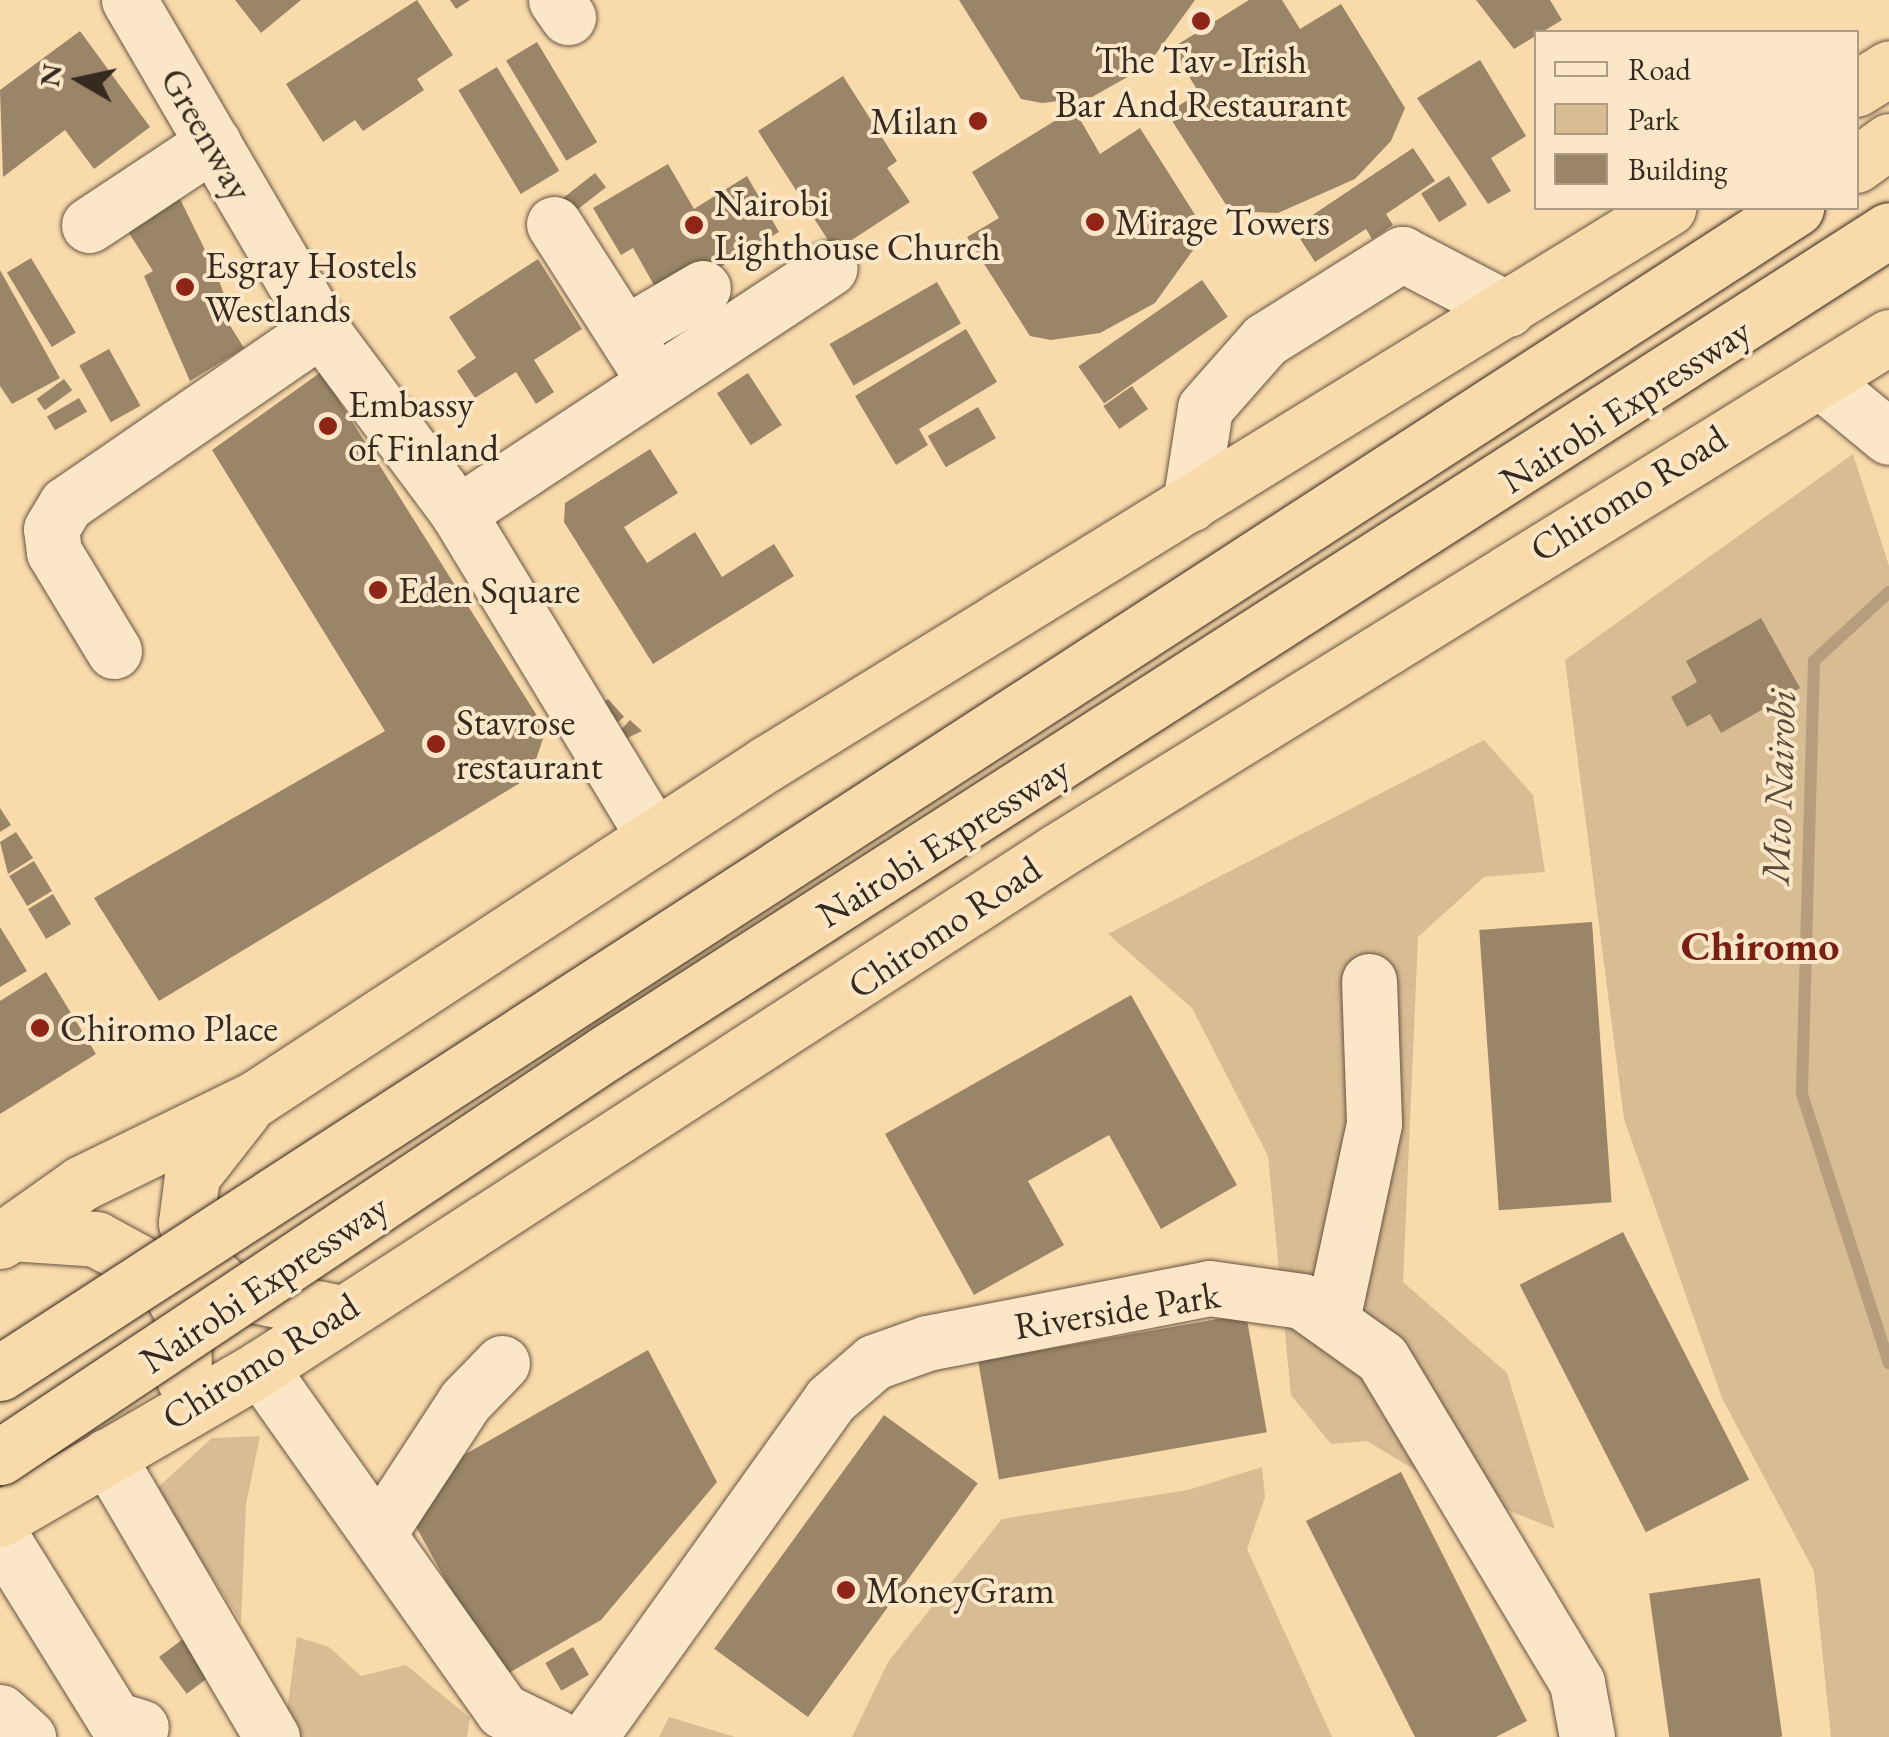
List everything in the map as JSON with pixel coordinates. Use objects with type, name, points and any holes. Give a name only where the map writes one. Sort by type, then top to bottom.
[{"type":"highway","points":[[1859,87],[1889,68]]},
{"type":"highway","points":[[1859,165],[1889,144]]},
{"type":"highway","points":[[5,1237],[82,1184],[256,1098],[654,836],[1665,210]]},
{"type":"highway","name":"Nairobi Expressway","points":[[0,1373],[1793,210]]},
{"type":"highway","name":"Nairobi Expressway","points":[[0,1457],[604,1054],[1889,230]]},
{"type":"highway","name":"Chiromo Road","points":[[0,1519],[260,1368],[336,1312],[1690,452],[1820,380],[1889,336]]},
{"type":"highway","points":[[256,1098],[192,1176],[189,1241],[209,1277],[228,1290],[336,1312]]},
{"type":"highway","points":[[5,1237],[96,1239],[162,1275],[189,1344],[180,1396],[154,1428]]},
{"type":"highway","points":[[0,1364],[72,1326]]},
{"type":"street","name":"Greenway","points":[[129,0],[322,330],[458,513],[654,836]]},
{"type":"street","points":[[90,225],[213,143]]},
{"type":"street","points":[[554,224],[655,382]]},
{"type":"street","points":[[1190,504],[1205,408],[1265,340],[1402,254],[1508,309]]},
{"type":"street","points":[[458,513],[829,268]]},
{"type":"street","points":[[626,333],[703,288]]},
{"type":"street","points":[[114,650],[54,552],[51,529],[66,504],[322,330]]},
{"type":"street","points":[[1820,380],[1889,437]]},
{"type":"street","points":[[1333,1315],[1374,1123],[1369,981]]},
{"type":"street","name":"Riverside Park","points":[[589,1737],[830,1400],[874,1362],[927,1343],[1208,1288],[1302,1301],[1333,1315],[1382,1358],[1577,1683],[1587,1737]]},
{"type":"street","points":[[380,1531],[465,1402],[502,1363]]},
{"type":"street","points":[[260,1368],[380,1531],[503,1711],[555,1737]]},
{"type":"street","points":[[107,1456],[272,1737]]},
{"type":"street","points":[[0,1535],[114,1720],[141,1726]]},
{"type":"street","points":[[0,1712],[28,1737]]},
{"type":"green space","points":[[1853,454],[1889,566],[1889,1737],[1831,1737],[1814,1571],[1722,1398],[1624,1119],[1565,660]]},
{"type":"green space","points":[[1484,740],[1533,795],[1545,872],[1484,877],[1418,937],[1403,1282],[1507,1373],[1555,1529],[1430,1479],[1367,1441],[1331,1444],[1291,1395],[1268,1156],[1192,1008],[1108,934]]},
{"type":"green space","points":[[260,1436],[246,1504],[241,1622],[156,1489],[212,1438]]},
{"type":"green space","points":[[1262,1467],[1265,1497],[1247,1549],[1332,1737],[852,1737],[888,1662],[1002,1519],[1188,1490]]},
{"type":"green space","points":[[297,1637],[329,1647],[361,1676],[406,1665],[470,1718],[467,1737],[297,1737],[286,1718]]},
{"type":"green space","points":[[669,1717],[735,1737],[659,1737]]},
{"type":"building","points":[[235,0],[301,0],[261,33]]},
{"type":"building","points":[[417,0],[453,55],[417,79],[424,90],[363,131],[355,120],[323,142],[286,84]]},
{"type":"building","points":[[450,0],[470,0],[456,9]]},
{"type":"building","name":"Mirage Towers","points":[[959,0],[1195,0],[1147,66],[1092,97],[1042,103],[1021,99]]},
{"type":"building","name":"Mirage Towers","points":[[1249,0],[1282,0],[1300,29],[1341,4],[1405,108],[1391,141],[1355,179],[1278,213],[1230,211],[1167,113],[1199,93],[1172,48]]},
{"type":"building","points":[[1476,0],[1550,0],[1562,20],[1545,30],[1534,30],[1534,37],[1514,49]]},
{"type":"building","points":[[80,31],[150,127],[94,169],[65,130],[3,177],[0,90]]},
{"type":"building","points":[[537,42],[597,142],[566,161],[506,61]]},
{"type":"building","points":[[1480,60],[1526,136],[1491,158],[1511,191],[1488,204],[1417,98]]},
{"type":"building","points":[[497,67],[559,171],[521,194],[458,90]]},
{"type":"building","points":[[843,76],[897,161],[887,168],[910,202],[835,251],[758,131]]},
{"type":"building","name":"Mirage Towers","points":[[1074,109],[1100,154],[1140,128],[1206,232],[1155,303],[1100,333],[1051,340],[1030,336],[967,237],[999,218],[972,172]]},
{"type":"building","points":[[1413,148],[1435,181],[1386,214],[1393,225],[1372,239],[1366,229],[1315,262],[1293,228]]},
{"type":"building","points":[[668,164],[694,209],[747,176],[779,232],[663,301],[633,248],[621,255],[593,208]]},
{"type":"building","points":[[595,173],[606,187],[569,216],[558,202]]},
{"type":"building","points":[[1449,176],[1467,205],[1439,222],[1421,193]]},
{"type":"building","name":"Esgray Hostels Westlands","points":[[179,197],[225,297],[216,303],[244,348],[190,381],[144,276],[153,271],[127,230]]},
{"type":"building","points":[[31,258],[76,333],[52,347],[7,272]]},
{"type":"building","points":[[538,259],[582,329],[534,360],[554,392],[536,404],[516,372],[475,398],[457,371],[476,358],[449,317]]},
{"type":"building","points":[[0,270],[60,378],[12,404],[0,386]]},
{"type":"building","points":[[1202,280],[1228,317],[1104,403],[1078,367]]},
{"type":"building","points":[[937,282],[961,324],[854,386],[830,344]]},
{"type":"building","points":[[966,329],[997,382],[919,429],[928,445],[896,465],[855,396]]},
{"type":"building","points":[[109,349],[141,406],[111,422],[79,365]]},
{"type":"building","name":"Eden Square","points":[[321,372],[546,730],[530,777],[159,1001],[94,898],[385,731],[212,450]]},
{"type":"building","points":[[748,373],[782,425],[751,445],[717,393]]},
{"type":"building","points":[[64,379],[72,390],[45,410],[36,399]]},
{"type":"building","points":[[1132,386],[1148,409],[1119,429],[1103,406]]},
{"type":"building","points":[[79,398],[87,412],[55,430],[47,416]]},
{"type":"building","points":[[978,407],[996,438],[946,467],[928,436]]},
{"type":"building","points":[[650,449],[678,493],[624,527],[647,563],[695,532],[722,577],[774,544],[794,576],[653,664],[564,522],[565,503]]},
{"type":"building","points":[[1761,618],[1800,688],[1721,733],[1710,714],[1687,727],[1671,697],[1697,682],[1686,661]]},
{"type":"building","points":[[608,699],[624,717],[610,730],[594,712]]},
{"type":"building","points":[[630,720],[642,731],[623,740],[617,734]]},
{"type":"building","points":[[0,808],[11,825],[0,832]]},
{"type":"building","points":[[16,832],[33,858],[8,874],[0,842]]},
{"type":"building","points":[[34,861],[52,891],[27,906],[9,876]]},
{"type":"building","points":[[53,894],[71,924],[46,939],[28,909]]},
{"type":"building","points":[[1592,922],[1612,1202],[1499,1210],[1479,930]]},
{"type":"building","name":"Chiromo Place","points":[[0,927],[27,971],[0,987]]},
{"type":"building","name":"Chiromo Place","points":[[46,972],[96,1054],[0,1114],[0,1001]]},
{"type":"building","points":[[1131,995],[1237,1185],[1161,1229],[1109,1135],[1028,1181],[1064,1245],[974,1295],[885,1134]]},
{"type":"building","points":[[1623,1232],[1749,1480],[1646,1532],[1520,1285]]},
{"type":"building","points":[[1246,1314],[1267,1432],[999,1479],[978,1361]]},
{"type":"building","points":[[648,1350],[717,1482],[601,1620],[500,1678],[410,1516],[413,1484]]},
{"type":"building","points":[[884,1415],[978,1483],[808,1717],[714,1649]]},
{"type":"building","points":[[1401,1472],[1527,1721],[1496,1737],[1415,1737],[1306,1521]]},
{"type":"building","points":[[1760,1578],[1782,1736],[1669,1737],[1649,1594]]},
{"type":"building","points":[[187,1636],[215,1673],[187,1694],[159,1657]]},
{"type":"building","points":[[573,1647],[589,1675],[561,1691],[545,1663]]},
{"type":"waterway","name":"Mto Nairobi","points":[[1889,592],[1814,661],[1802,1094],[1889,1363]]},
{"type":"place","name":"The Tav - Irish Bar And Restaurant","points":[[1201,21]]},
{"type":"place","name":"Milan","points":[[978,121]]},
{"type":"place","name":"Mirage Towers","points":[[1095,222]]},
{"type":"place","name":"Nairobi Lighthouse Church","points":[[694,225]]},
{"type":"place","name":"Esgray Hostels Westlands","points":[[185,287]]},
{"type":"place","name":"Embassy of Finland","points":[[328,426]]},
{"type":"place","name":"Eden Square","points":[[378,590]]},
{"type":"place","name":"Stavrose restaurant","points":[[436,744]]},
{"type":"place","name":"Chiromo Place","points":[[40,1028]]},
{"type":"place","name":"MoneyGram","points":[[846,1590]]},
{"type":"district","name":"Chiromo","points":[[1760,946]]}]
